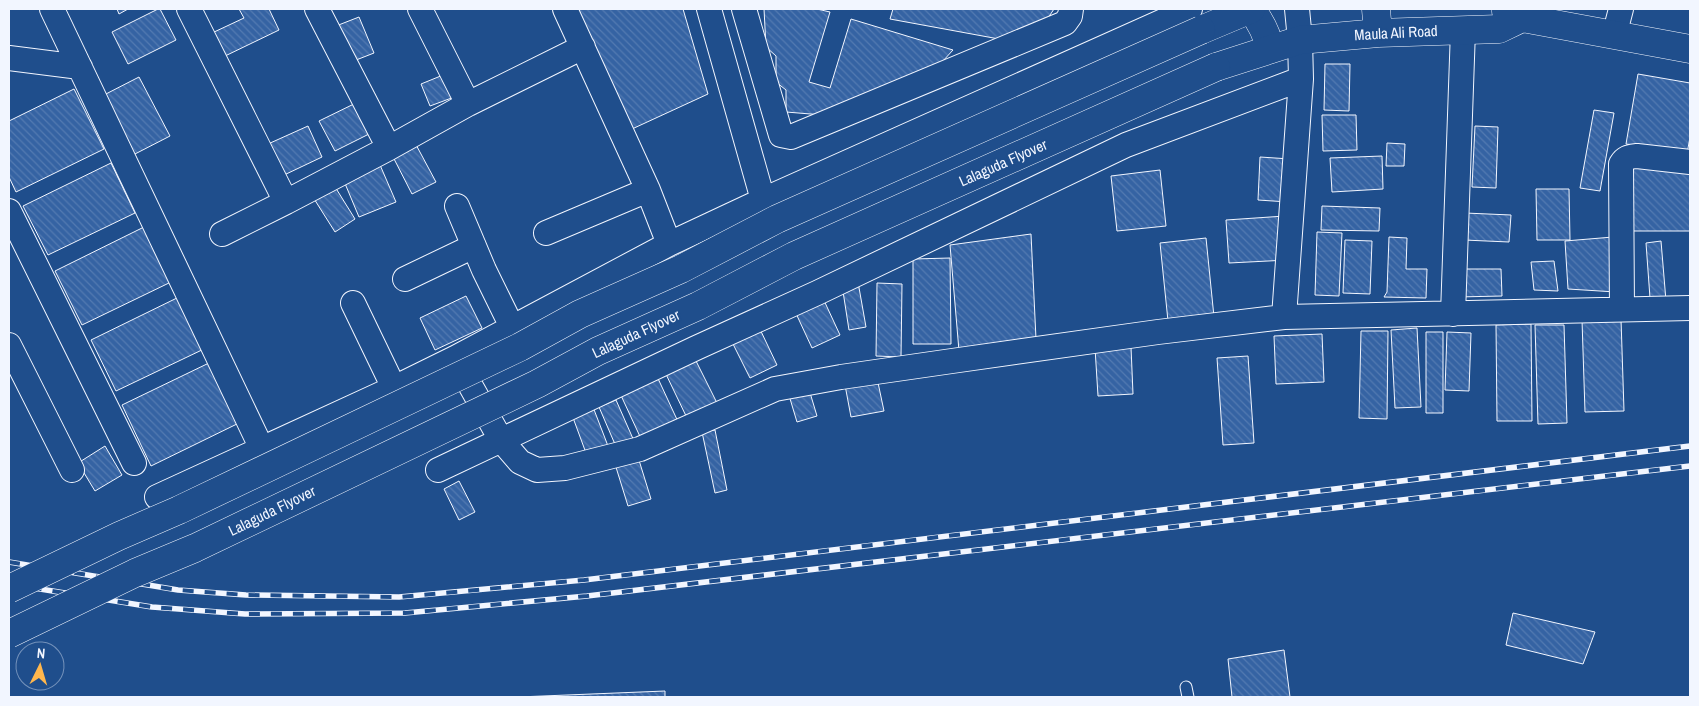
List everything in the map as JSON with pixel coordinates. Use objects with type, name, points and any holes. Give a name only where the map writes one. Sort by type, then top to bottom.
[{"type":"main road","points":[[9,589],[502,356],[580,314],[681,269],[778,219],[1195,19],[1251,9],[1260,19],[1266,32],[1270,49]]},
{"type":"main road","name":"Maula Ali Road","points":[[1270,49],[1377,21],[1463,30],[1499,29],[1511,13],[1614,36],[1690,50]]},
{"type":"main road","name":"Lalaguda Flyover","points":[[9,634],[135,573],[195,548],[519,392],[598,351],[698,306],[794,256],[1216,67],[1270,49]]},
{"type":"street","points":[[52,9],[262,449]]},
{"type":"street","points":[[189,9],[286,202]]},
{"type":"street","points":[[317,9],[389,148]]},
{"type":"street","points":[[420,9],[468,104]]},
{"type":"street","points":[[565,9],[648,190],[669,244]]},
{"type":"street","points":[[709,9],[763,200]]},
{"type":"street","points":[[744,9],[781,134],[791,137],[1065,23],[1070,16],[1071,9]]},
{"type":"street","points":[[1284,317],[1301,79],[1297,9]]},
{"type":"street","points":[[1614,36],[1622,9]]},
{"type":"street","points":[[158,498],[455,358],[669,244],[763,200],[1195,19]]},
{"type":"street","points":[[1453,314],[1463,30]]},
{"type":"street","points":[[222,234],[389,148],[468,104],[583,47]]},
{"type":"street","points":[[9,58],[80,67]]},
{"type":"street","points":[[438,470],[826,289],[1126,145],[1301,79]]},
{"type":"street","points":[[1622,310],[1621,164],[1624,159],[1637,156],[1690,162]]},
{"type":"street","points":[[546,233],[648,190]]},
{"type":"street","points":[[457,206],[512,327]]},
{"type":"street","points":[[9,211],[134,463]]},
{"type":"street","points":[[405,279],[474,246]]},
{"type":"street","points":[[353,303],[394,388]]},
{"type":"street","points":[[455,358],[501,440],[520,462],[537,470],[565,468],[640,449],[775,389],[943,362],[1158,332],[1284,317],[1690,308]]},
{"type":"street","points":[[9,345],[72,470]]},
{"type":"building","points":[[117,9],[128,9],[119,14]]},
{"type":"building","points":[[160,9],[176,40],[128,64],[112,32]]},
{"type":"building","points":[[239,9],[269,9],[279,30],[223,57],[212,33],[244,18]]},
{"type":"building","points":[[575,9],[683,9],[708,94],[632,129]]},
{"type":"building","points":[[764,9],[817,9],[830,12],[809,82],[830,88],[851,19],[953,50],[931,74],[823,115],[786,112],[786,90],[776,82],[776,56],[766,47]]},
{"type":"building","points":[[893,9],[1054,9],[1046,21],[999,39],[890,19]]},
{"type":"building","points":[[359,17],[374,53],[351,62],[336,26]]},
{"type":"building","points":[[1325,64],[1350,64],[1349,111],[1324,110]]},
{"type":"building","points":[[448,73],[457,96],[430,106],[421,84]]},
{"type":"building","points":[[1638,74],[1690,83],[1690,137],[1687,154],[1626,144]]},
{"type":"building","points":[[139,77],[170,136],[133,155],[102,96]]},
{"type":"building","points":[[74,89],[104,149],[16,192],[9,177],[9,121]]},
{"type":"building","points":[[360,101],[375,131],[335,151],[319,121]]},
{"type":"building","points":[[1594,110],[1614,113],[1600,191],[1580,188]]},
{"type":"building","points":[[1322,115],[1356,115],[1357,150],[1323,151]]},
{"type":"building","points":[[308,126],[322,157],[282,176],[268,144]]},
{"type":"building","points":[[1475,126],[1498,127],[1496,188],[1472,187]]},
{"type":"building","points":[[414,141],[436,182],[412,194],[391,153]]},
{"type":"building","points":[[1387,143],[1405,144],[1404,166],[1386,166]]},
{"type":"building","points":[[1382,156],[1383,189],[1332,192],[1330,158]]},
{"type":"building","points":[[1260,157],[1290,159],[1288,202],[1258,200]]},
{"type":"building","points":[[377,158],[396,202],[359,217],[341,174]]},
{"type":"building","points":[[111,163],[135,213],[48,255],[23,206]]},
{"type":"building","points":[[1690,165],[1690,231],[1626,231],[1626,166]]},
{"type":"building","points":[[1160,170],[1166,226],[1117,231],[1111,176]]},
{"type":"building","points":[[332,182],[355,219],[335,232],[311,194]]},
{"type":"building","points":[[1536,189],[1569,189],[1570,240],[1537,240]]},
{"type":"building","points":[[1322,206],[1380,208],[1379,231],[1321,230]]},
{"type":"building","points":[[1465,213],[1511,215],[1509,242],[1464,240]]},
{"type":"building","points":[[1285,216],[1288,260],[1229,263],[1226,220]]},
{"type":"building","points":[[144,227],[171,282],[82,325],[55,271]]},
{"type":"building","points":[[1317,232],[1342,233],[1339,296],[1315,295]]},
{"type":"building","points":[[1031,234],[1036,339],[959,351],[950,245]]},
{"type":"building","points":[[1389,237],[1407,238],[1406,269],[1427,269],[1426,298],[1384,297],[1387,292]]},
{"type":"building","points":[[1613,237],[1616,292],[1568,289],[1565,241]]},
{"type":"building","points":[[1206,238],[1214,317],[1168,321],[1160,243]]},
{"type":"building","points":[[1345,240],[1372,241],[1370,294],[1343,293]]},
{"type":"building","points":[[1661,241],[1666,301],[1650,298],[1646,243]]},
{"type":"building","points":[[950,258],[951,344],[913,344],[913,259]]},
{"type":"building","points":[[1554,261],[1558,291],[1534,290],[1531,262]]},
{"type":"building","points":[[1456,269],[1501,269],[1502,296],[1457,297]]},
{"type":"building","points":[[858,282],[866,327],[849,330],[842,285]]},
{"type":"building","points":[[877,283],[902,284],[901,357],[876,356]]},
{"type":"building","points":[[821,294],[840,335],[812,348],[793,307]]},
{"type":"building","points":[[181,296],[206,348],[116,391],[91,340]]},
{"type":"building","points":[[466,296],[482,328],[435,350],[420,318]]},
{"type":"building","points":[[1621,319],[1624,411],[1585,412],[1582,320]]},
{"type":"building","points":[[1531,324],[1532,421],[1497,421],[1496,325]]},
{"type":"building","points":[[758,325],[777,365],[750,378],[730,338]]},
{"type":"building","points":[[1535,325],[1564,325],[1567,423],[1538,424]]},
{"type":"building","points":[[1417,328],[1421,407],[1395,408],[1391,330]]},
{"type":"building","points":[[1361,331],[1388,331],[1387,419],[1359,418]]},
{"type":"building","points":[[1426,332],[1443,332],[1443,413],[1426,413]]},
{"type":"building","points":[[1447,332],[1471,333],[1469,391],[1445,390]]},
{"type":"building","points":[[1322,334],[1324,382],[1276,384],[1274,336]]},
{"type":"building","points":[[1131,347],[1133,394],[1098,396],[1095,348]]},
{"type":"building","points":[[692,353],[717,403],[687,418],[663,368]]},
{"type":"building","points":[[1248,356],[1254,443],[1223,445],[1217,358]]},
{"type":"building","points":[[211,362],[241,422],[151,466],[122,405]]},
{"type":"building","points":[[655,372],[680,426],[643,443],[618,389]]},
{"type":"building","points":[[877,378],[884,411],[851,417],[845,385]]},
{"type":"building","points":[[808,386],[817,416],[797,422],[788,392]]},
{"type":"building","points":[[616,400],[634,441],[617,449],[599,407]]},
{"type":"building","points":[[593,407],[608,446],[586,453],[572,415]]},
{"type":"building","points":[[715,430],[727,490],[715,493],[702,432]]},
{"type":"building","points":[[105,446],[122,475],[95,491],[78,463]]},
{"type":"building","points":[[638,457],[651,499],[628,506],[615,464]]},
{"type":"building","points":[[459,481],[475,512],[459,520],[444,489]]},
{"type":"building","points":[[1513,613],[1595,632],[1583,664],[1506,645]]},
{"type":"building","points":[[1284,650],[1290,697],[1232,697],[1228,659]]},
{"type":"building","points":[[665,691],[665,697],[518,697]]},
{"type":"railway","points":[[9,562],[178,590],[246,595],[399,597],[584,580],[1690,446]]},
{"type":"railway","points":[[9,584],[152,607],[245,614],[405,613],[587,596],[1690,466]]}]
